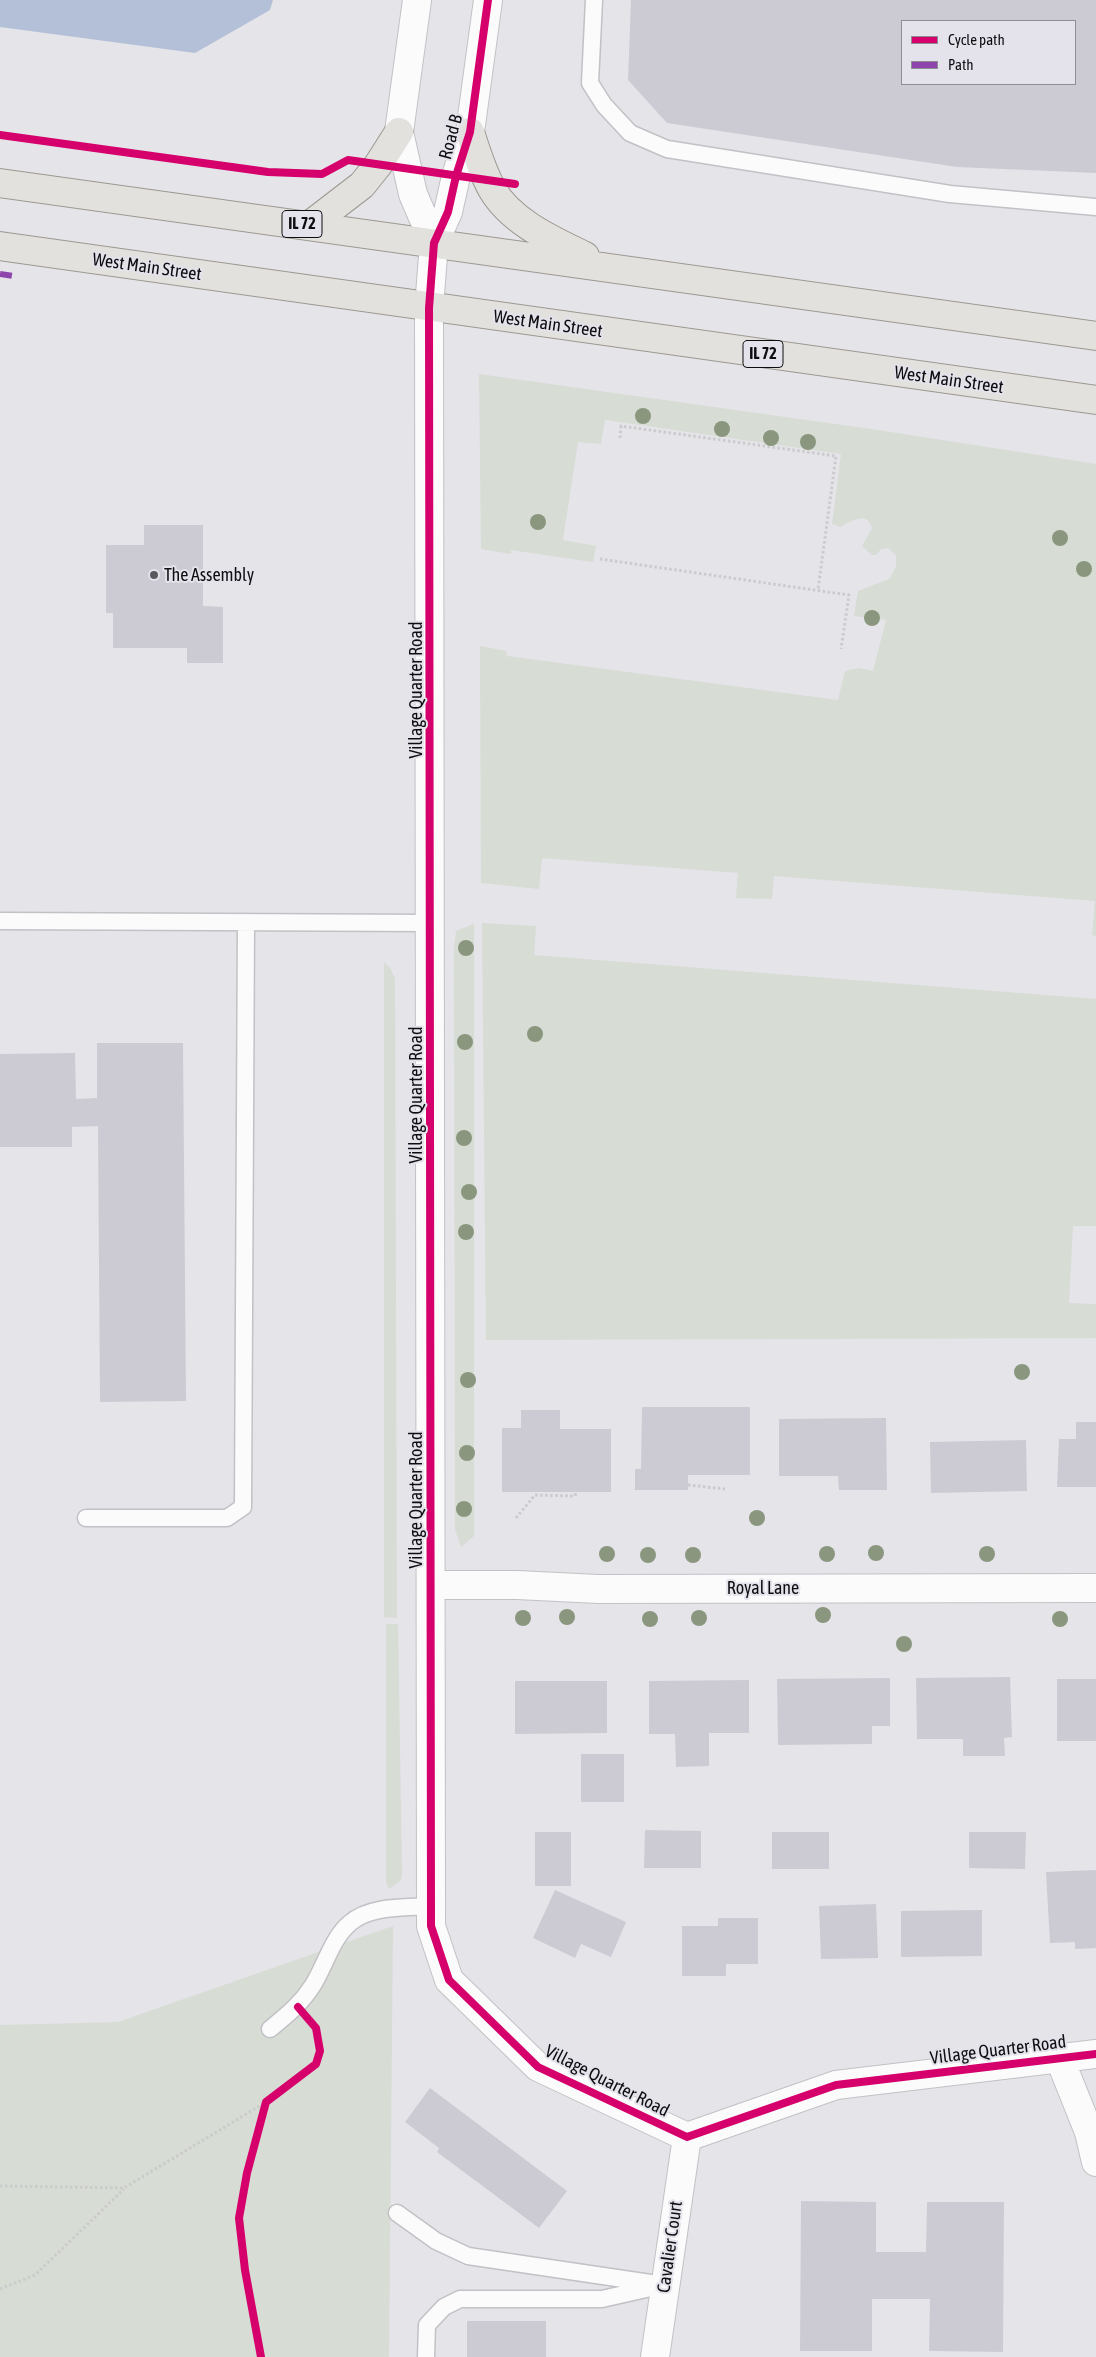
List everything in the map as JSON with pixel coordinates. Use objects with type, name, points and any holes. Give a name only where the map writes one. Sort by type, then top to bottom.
[{"type":"main road","points":[[310,225],[362,185],[378,165],[399,132]]},
{"type":"main road","points":[[470,132],[480,165],[492,191],[515,216],[553,241],[604,266]]},
{"type":"main road","name":"IL 72","points":[[0,183],[1096,336]]},
{"type":"main road","name":"West Main Street","points":[[0,246],[429,308],[1096,400]]},
{"type":"street","name":"Road B","points":[[417,0],[399,132],[412,194],[434,243]]},
{"type":"street","name":"Road B","points":[[429,308],[434,243],[448,212],[456,176],[470,132],[488,0]]},
{"type":"street","name":"Village Quarter Road","points":[[429,308],[431,1926],[449,1980],[538,2067],[687,2137],[836,2085],[1096,2054]]},
{"type":"street","name":"Royal Lane","points":[[431,1585],[516,1585],[598,1589],[1096,1588]]},
{"type":"street","points":[[1059,2057],[1089,2132],[1096,2162]]},
{"type":"street","name":"Cavalier Court","points":[[656,2357],[664,2285],[687,2137]]},
{"type":"lane","points":[[594,0],[590,83],[604,105],[630,133],[667,149],[950,194],[1096,208]]},
{"type":"lane","points":[[0,921],[431,923]]},
{"type":"lane","points":[[86,1518],[227,1518],[243,1507],[246,922]]},
{"type":"lane","points":[[270,2029],[298,2007],[313,1984],[334,1944],[350,1922],[381,1910],[431,1906]]},
{"type":"lane","points":[[397,2213],[436,2240],[468,2256],[664,2285]]},
{"type":"lane","points":[[426,2357],[427,2325],[444,2306],[460,2299],[602,2299],[664,2285]]},
{"type":"path","points":[[620,438],[621,426],[836,456],[818,590]]},
{"type":"path","points":[[600,559],[849,595],[841,649]]},
{"type":"path","points":[[688,1485],[724,1489]]},
{"type":"path","points":[[516,1518],[535,1495],[575,1496],[576,1492]]},
{"type":"path","points":[[0,2289],[35,2275],[124,2188],[273,2097]]},
{"type":"path","points":[[263,2111],[266,2102]]},
{"type":"path","points":[[0,2186],[124,2188]]},
{"type":"shaded area","points":[[479,374],[878,430],[1096,464],[1096,936],[1092,935],[1095,901],[774,876],[772,899],[736,898],[738,873],[542,858],[539,889],[481,883],[480,646],[506,651],[507,656],[838,700],[845,671],[859,668],[873,671],[886,620],[854,616],[858,591],[889,579],[896,567],[896,555],[888,548],[881,549],[876,555],[872,555],[862,546],[872,528],[867,519],[859,518],[840,527],[832,524],[841,454],[605,420],[601,444],[578,442],[563,540],[596,546],[593,562],[511,550],[511,554],[481,549]]},
{"type":"shaded area","points":[[482,923],[536,926],[534,955],[1096,999],[1096,1226],[1073,1226],[1069,1303],[1096,1304],[1096,1338],[486,1340]]},
{"type":"shaded area","points":[[474,924],[474,1536],[461,1547],[455,1529],[454,948],[456,931]]},
{"type":"shaded area","points":[[384,962],[390,968],[395,978],[397,1618],[384,1617]]},
{"type":"shaded area","points":[[386,1624],[398,1624],[402,1873],[401,1880],[389,1889],[386,1882]]},
{"type":"shaded area","points":[[393,1926],[389,2357],[0,2357],[0,2025],[118,2022]]},
{"type":"water","points":[[0,0],[273,0],[270,10],[195,53],[0,27]]},
{"type":"building","points":[[631,0],[1096,0],[1096,173],[957,167],[667,123],[628,80]]},
{"type":"building","name":"The Assembly","points":[[144,525],[203,525],[203,606],[223,607],[223,663],[187,663],[187,648],[113,648],[113,613],[106,613],[106,545],[144,545]]},
{"type":"building","points":[[97,1043],[183,1043],[186,1401],[100,1402],[98,1126],[72,1127],[72,1147],[0,1147],[0,1054],[75,1053],[76,1099],[97,1098]]},
{"type":"building","points":[[642,1407],[750,1407],[750,1475],[688,1475],[688,1490],[635,1490],[635,1469],[641,1469]]},
{"type":"building","points":[[521,1410],[560,1410],[560,1429],[611,1429],[611,1492],[502,1492],[502,1428],[521,1428]]},
{"type":"building","points":[[886,1418],[887,1490],[839,1490],[838,1476],[779,1476],[779,1419]]},
{"type":"building","points":[[1076,1422],[1096,1422],[1096,1487],[1057,1487],[1059,1439],[1076,1439]]},
{"type":"building","points":[[1026,1440],[1027,1491],[931,1493],[930,1442]]},
{"type":"building","points":[[1010,1677],[1012,1737],[1004,1738],[1005,1756],[963,1756],[963,1739],[917,1739],[916,1678]]},
{"type":"building","points":[[890,1678],[890,1726],[872,1726],[872,1744],[778,1745],[777,1679]]},
{"type":"building","points":[[1057,1679],[1096,1679],[1096,1741],[1057,1741]]},
{"type":"building","points":[[749,1680],[749,1733],[709,1733],[709,1766],[676,1767],[675,1734],[649,1734],[649,1681]]},
{"type":"building","points":[[515,1681],[607,1681],[607,1733],[515,1734]]},
{"type":"building","points":[[581,1754],[624,1754],[624,1802],[581,1802]]},
{"type":"building","points":[[645,1830],[701,1831],[701,1868],[644,1868]]},
{"type":"building","points":[[535,1832],[571,1832],[571,1886],[535,1886]]},
{"type":"building","points":[[772,1832],[829,1832],[829,1869],[772,1869]]},
{"type":"building","points":[[969,1832],[1026,1832],[1025,1869],[969,1868]]},
{"type":"building","points":[[1096,1870],[1096,1948],[1075,1949],[1075,1942],[1050,1943],[1046,1872]]},
{"type":"building","points":[[555,1890],[626,1922],[611,1957],[581,1944],[575,1958],[533,1938]]},
{"type":"building","points":[[876,1904],[878,1958],[821,1959],[819,1906]]},
{"type":"building","points":[[982,1910],[982,1956],[901,1957],[901,1911]]},
{"type":"building","points":[[718,1918],[758,1918],[758,1964],[726,1964],[726,1976],[682,1976],[682,1926],[718,1926]]},
{"type":"building","points":[[430,2088],[567,2191],[539,2228],[437,2152],[439,2148],[405,2122]]},
{"type":"building","points":[[801,2201],[876,2202],[876,2252],[926,2252],[927,2202],[1004,2202],[1003,2352],[929,2351],[930,2299],[872,2299],[872,2351],[800,2351]]},
{"type":"building","points":[[467,2321],[546,2321],[546,2357],[467,2357]]},
{"type":"marked path","points":[[0,274],[14,276]]},
{"type":"cycle path","points":[[488,0],[470,132],[456,176],[448,212],[434,243],[429,308],[431,1926],[449,1980],[538,2067],[687,2137],[836,2085],[1096,2054]]},
{"type":"cycle path","points":[[0,135],[268,172],[322,174],[348,160],[515,184]]},
{"type":"cycle path","points":[[261,2357],[245,2270],[239,2218],[247,2173],[266,2102],[316,2064],[320,2051],[316,2028],[298,2007]]},
{"type":"place","name":"The Assembly","points":[[154,575]]}]
